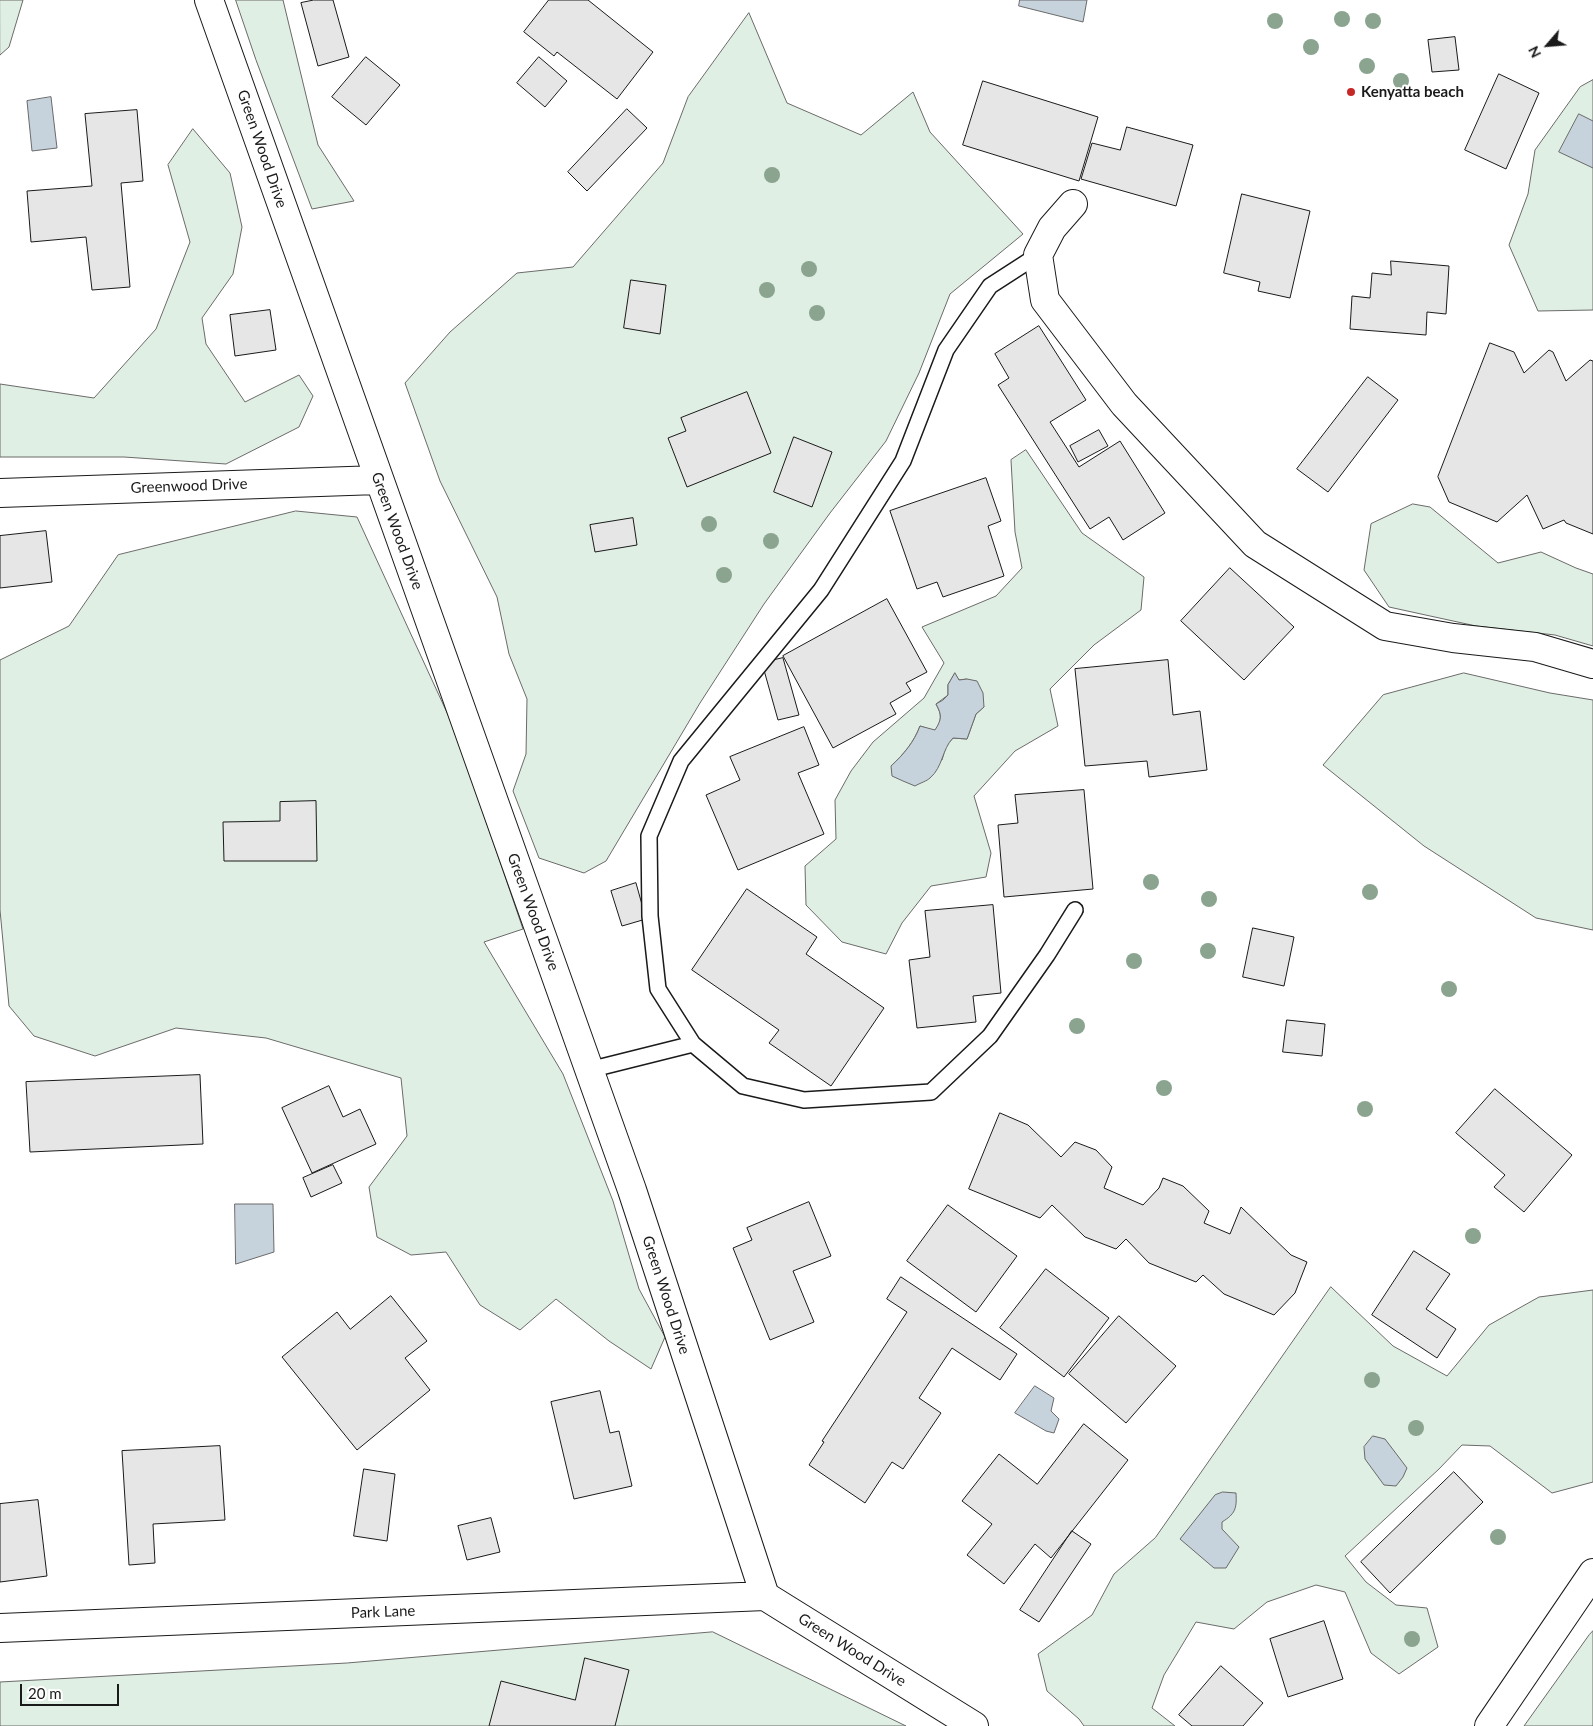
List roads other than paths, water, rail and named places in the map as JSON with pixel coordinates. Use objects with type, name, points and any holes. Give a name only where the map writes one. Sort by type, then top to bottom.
[{"type":"street","name":"Green Wood Drive","points":[[209,0],[378,480],[632,1190],[765,1596],[974,1726]]},
{"type":"street","points":[[1073,204],[1052,228],[1038,255],[1045,300],[1124,404],[1255,544],[1385,626],[1454,638],[1535,647],[1593,664]]},
{"type":"street","name":"Greenwood Drive","points":[[0,493],[378,480]]},
{"type":"street","points":[[1489,1726],[1593,1573]]},
{"type":"street","name":"Park Lane","points":[[0,1628],[765,1596]]},
{"type":"lane","points":[[1038,255],[990,286],[946,350],[903,461],[821,590],[681,761],[649,836],[650,916],[658,989],[693,1044],[743,1086],[804,1100],[931,1092],[990,1036],[1048,954],[1075,910]]},
{"type":"lane","points":[[589,1070],[693,1044]]},
{"type":"place","name":"Kenyatta beach","points":[[1351,92]]}]
